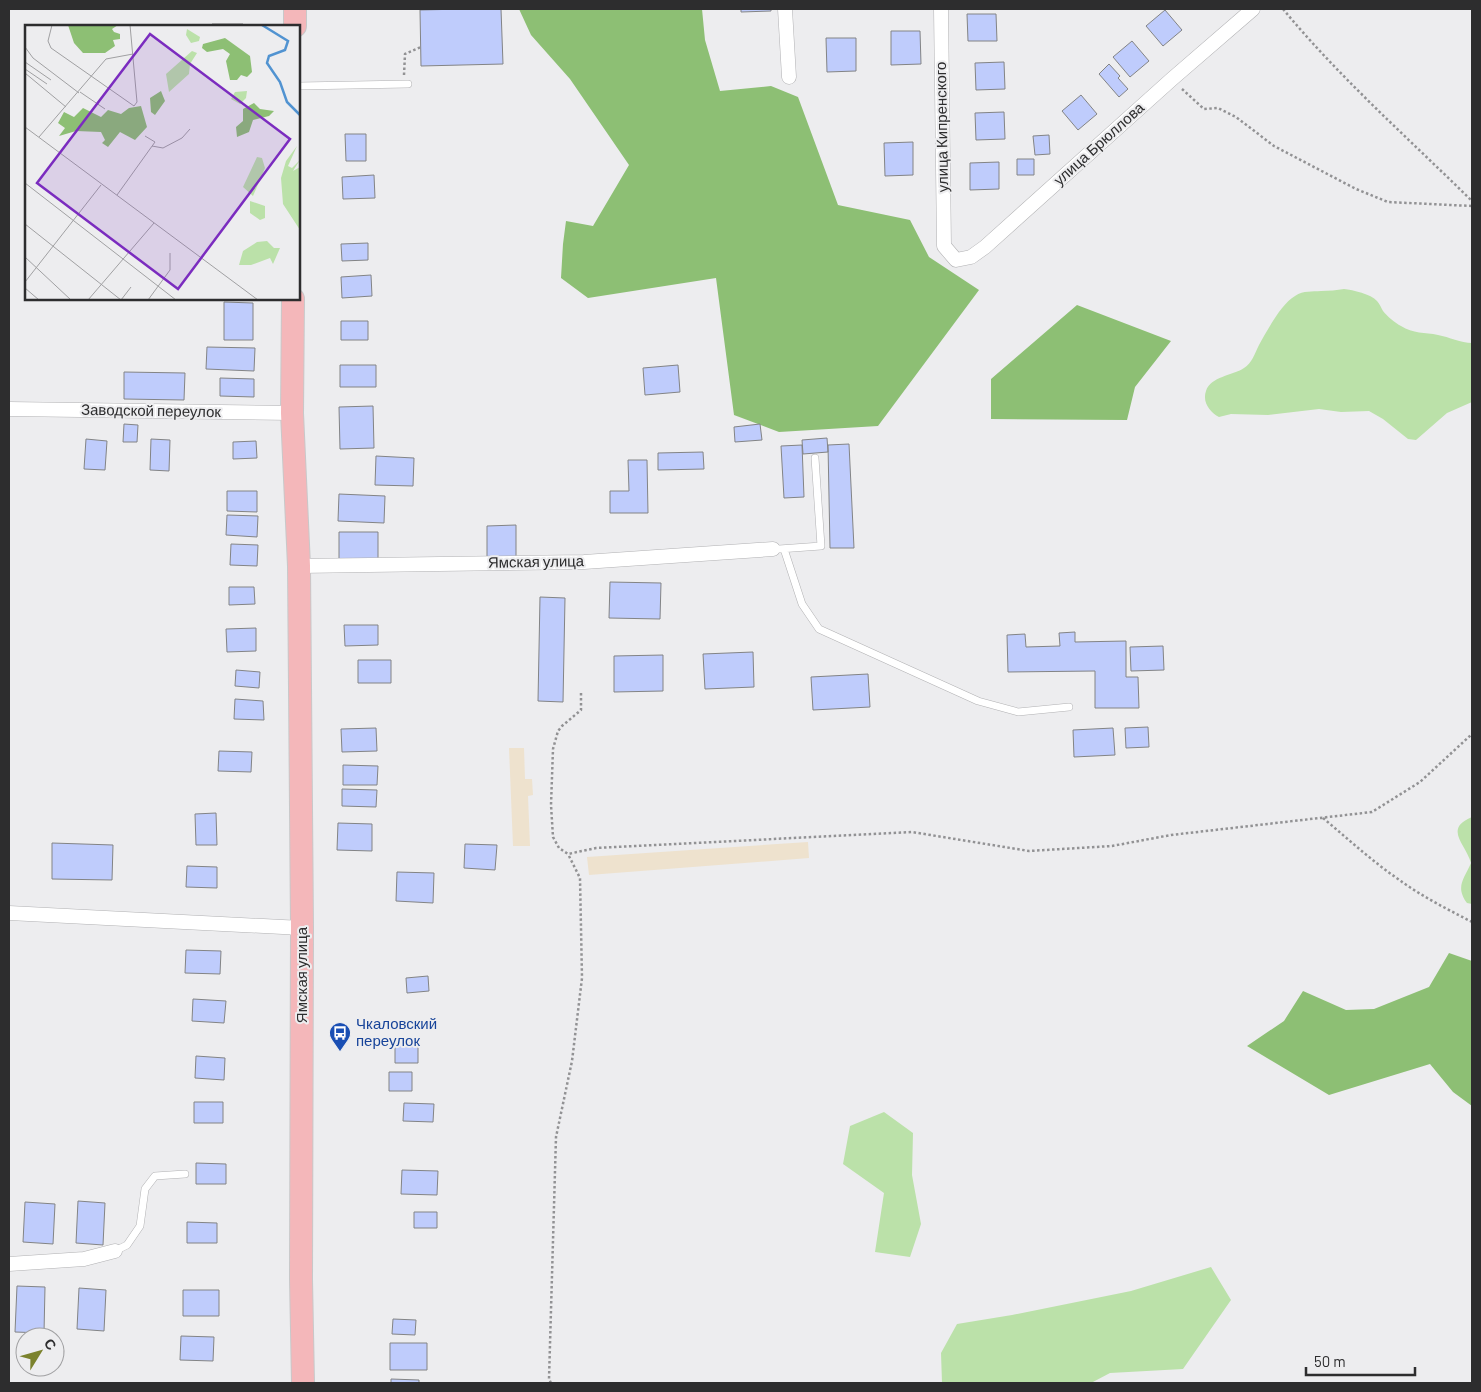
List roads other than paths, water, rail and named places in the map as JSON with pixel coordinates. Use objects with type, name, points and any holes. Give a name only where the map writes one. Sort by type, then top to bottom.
[{"type":"highway","points":[[295,9],[295,25]]},
{"type":"highway","name":"Ямская улица","points":[[293,300],[292,413],[299,566],[303,1383]]},
{"type":"street","points":[[785,9],[789,77]]},
{"type":"street","name":"улица Кипренского","points":[[941,9],[944,246]]},
{"type":"street","name":"улица Брюллова","points":[[944,246],[956,260],[971,257],[986,247],[1172,79],[1253,9]]},
{"type":"street","name":"Заводской переулок","points":[[9,409],[292,413]]},
{"type":"street","name":"Ямская улица","points":[[299,566],[584,562],[778,549]]},
{"type":"street","points":[[9,913],[302,928]]},
{"type":"street","points":[[9,1264],[84,1259],[115,1251]]},
{"type":"lane","points":[[300,86],[406,84]]},
{"type":"lane","points":[[815,458],[821,546],[778,549],[802,604],[820,629],[978,701],[1018,712],[1069,707]]},
{"type":"lane","points":[[115,1251],[127,1245],[140,1226],[145,1189],[155,1176],[185,1174]]},
{"type":"place","name":"Чкаловский переулок","points":[[340,1052]]}]
